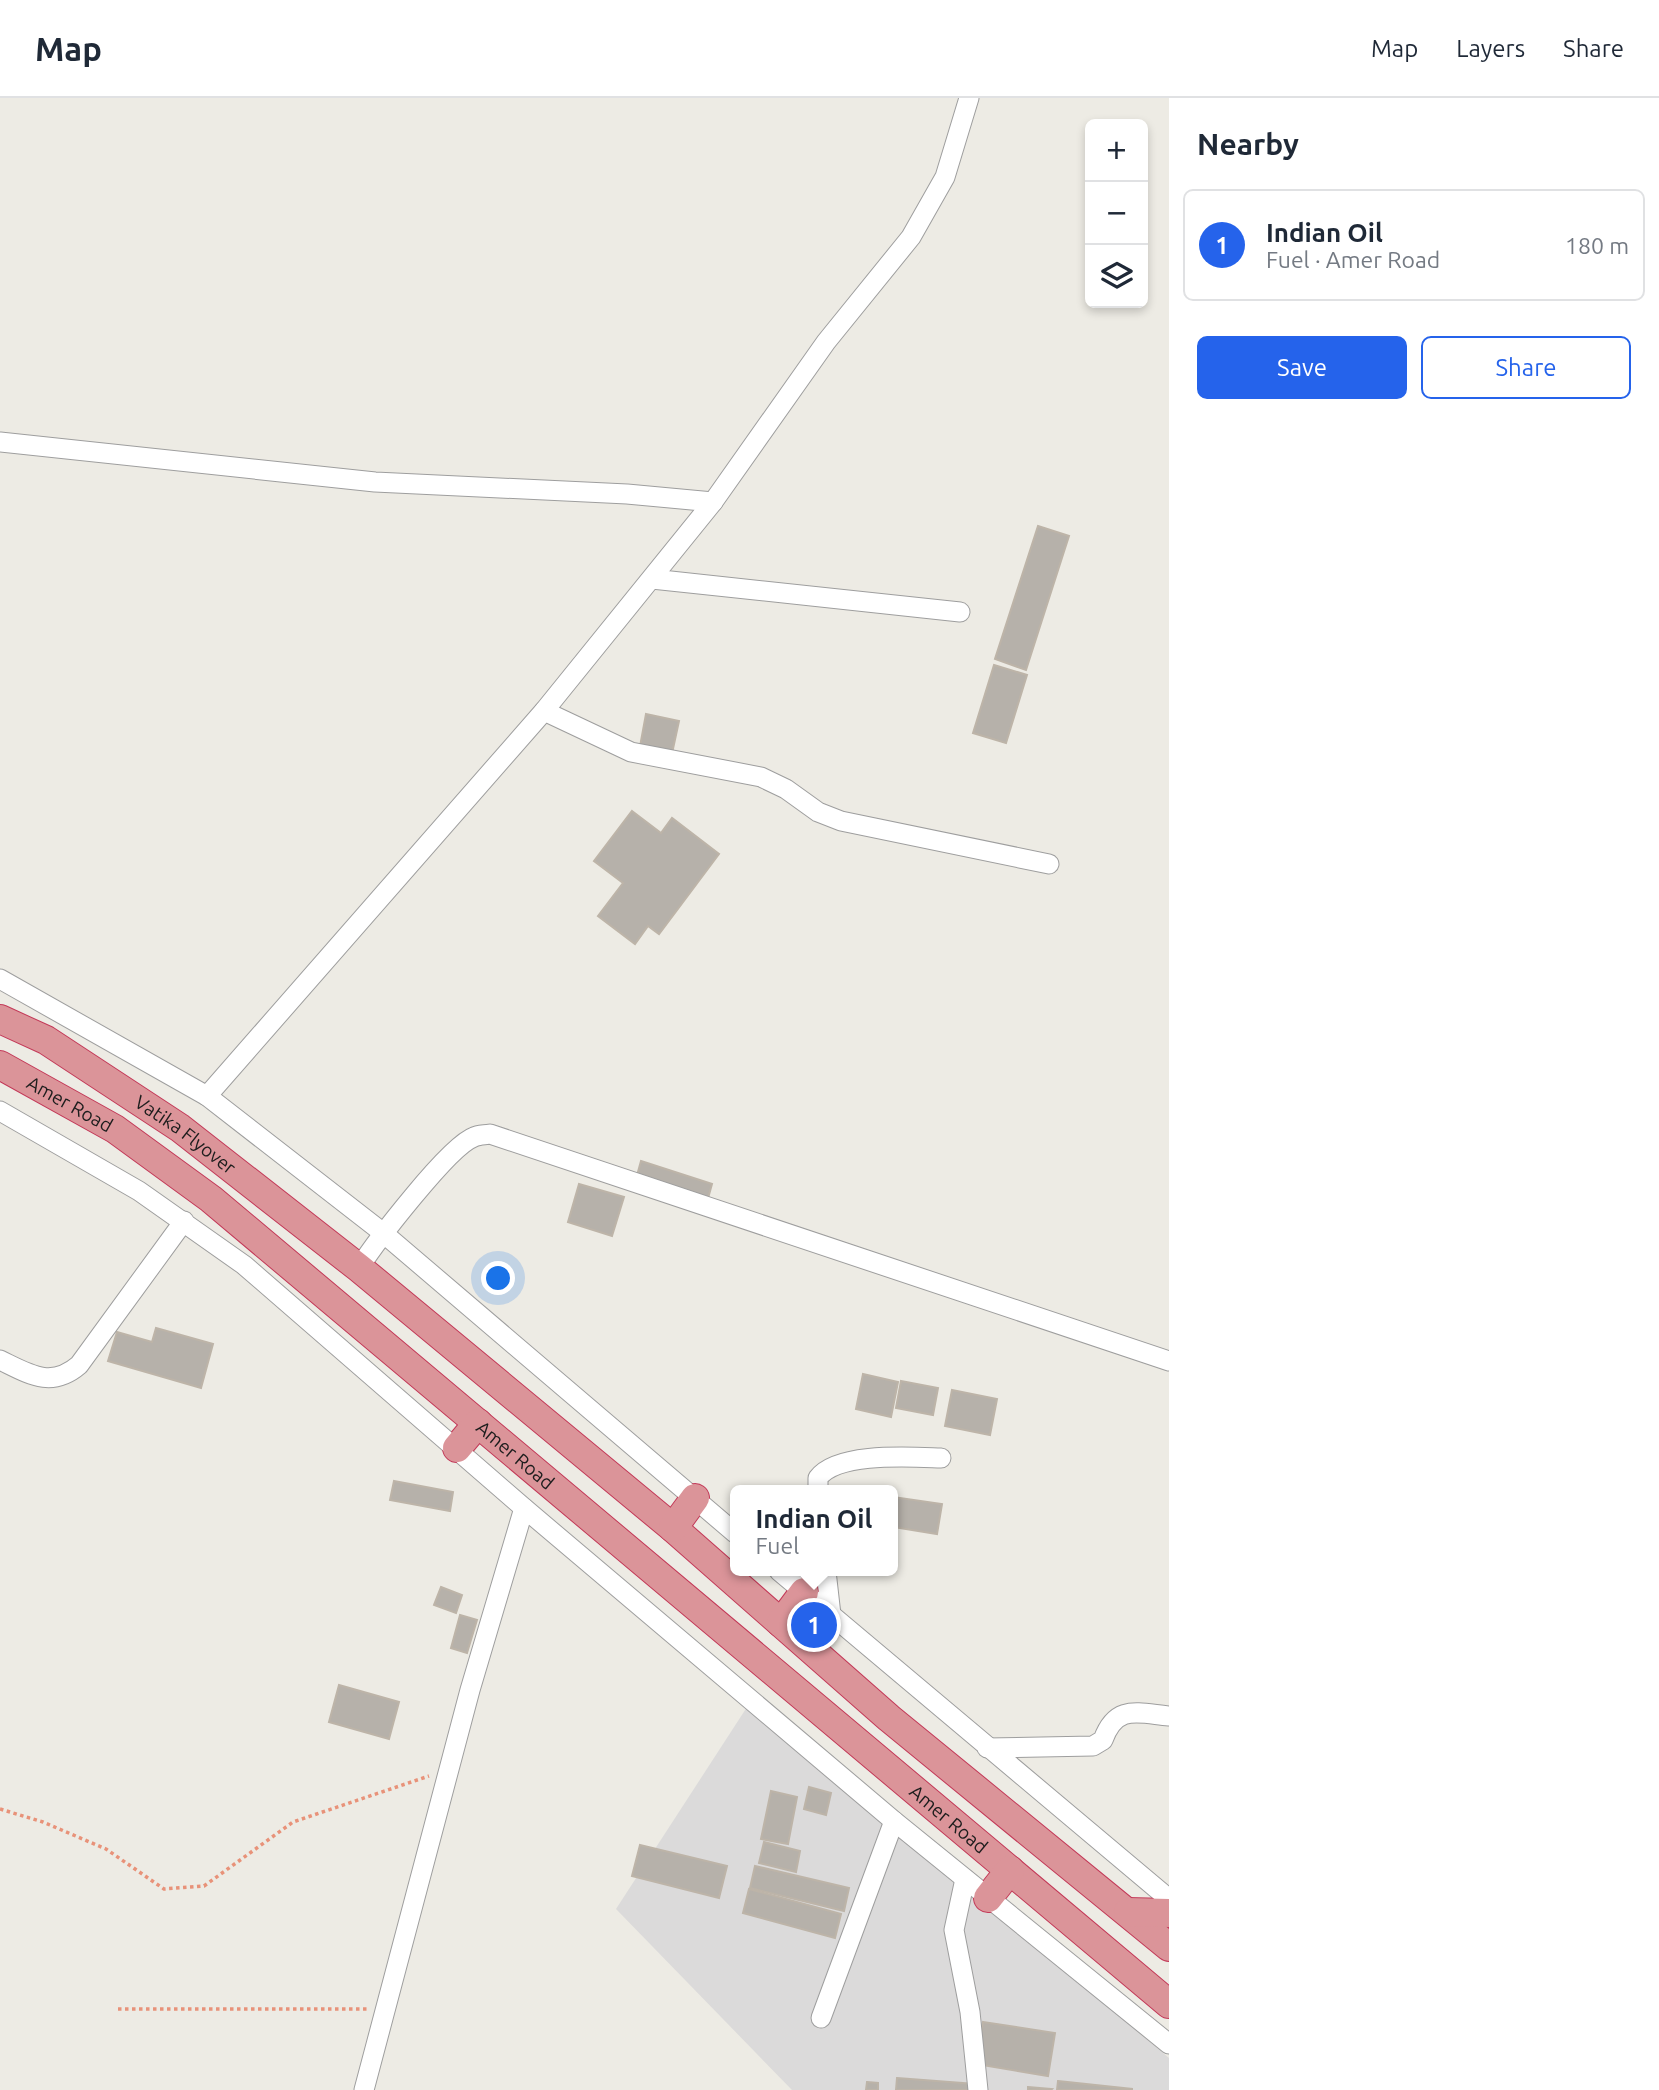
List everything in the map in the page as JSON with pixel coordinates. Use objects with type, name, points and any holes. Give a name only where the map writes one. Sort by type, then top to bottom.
[{"type":"highway","name":"Vatika Flyover","points":[[0,1019],[46,1040],[180,1128],[359,1268],[673,1528],[889,1718],[1169,1947]]},
{"type":"highway","name":"Amer Road","points":[[0,1065],[115,1129],[211,1199],[1169,2004]]},
{"type":"highway","points":[[457,1448],[478,1423]]},
{"type":"highway","points":[[673,1528],[695,1498]]},
{"type":"highway","points":[[781,1623],[804,1592]]},
{"type":"highway","points":[[988,1898],[1010,1870]]},
{"type":"highway","points":[[1128,1912],[1169,1913]]},
{"type":"street","points":[[207,1096],[544,711],[713,502],[826,342],[911,237],[945,177],[969,98]]},
{"type":"street","points":[[0,442],[375,482],[626,494],[713,502]]},
{"type":"street","points":[[652,579],[960,612]]},
{"type":"street","points":[[544,711],[631,752],[761,777],[786,789],[818,813],[841,821],[1049,864]]},
{"type":"street","points":[[0,979],[207,1096],[382,1232],[730,1528]]},
{"type":"street","points":[[0,1111],[139,1191],[244,1265],[524,1508],[894,1821],[1169,2044]]},
{"type":"street","points":[[359,1268],[382,1232],[456,1151],[472,1137],[490,1134],[1169,1361]]},
{"type":"street","points":[[0,1360],[35,1376],[63,1377],[70,1373],[79,1365],[184,1221]]},
{"type":"street","points":[[818,1485],[818,1478],[831,1465],[903,1457],[941,1458]]},
{"type":"street","points":[[364,2090],[448,1769],[524,1508]]},
{"type":"street","points":[[785,1576],[1169,1899]]},
{"type":"street","points":[[827,1576],[831,1615]]},
{"type":"street","points":[[987,1748],[1093,1746],[1103,1740],[1115,1718],[1130,1712],[1169,1716]]},
{"type":"street","points":[[821,2018],[894,1821]]},
{"type":"street","points":[[965,1879],[954,1930],[970,2012],[978,2090]]},
{"type":"path","points":[[0,1809],[43,1822],[106,1849],[164,1889],[204,1886],[293,1822],[448,1769]]},
{"type":"path","points":[[118,2009],[384,2009]]},
{"type":"shaded area","points":[[749,1704],[1169,2058],[1169,2090],[792,2090],[616,1909]]},
{"type":"building","points":[[1038,526],[1069,536],[1026,670],[995,659]]},
{"type":"building","points":[[994,665],[1027,675],[1006,743],[973,733]]},
{"type":"building","points":[[646,714],[679,721],[671,758],[639,752]]},
{"type":"building","points":[[632,811],[661,833],[672,818],[719,854],[659,934],[648,926],[635,944],[598,916],[623,883],[594,861]]},
{"type":"building","points":[[641,1161],[712,1184],[707,1202],[636,1179]]},
{"type":"building","points":[[579,1184],[624,1197],[612,1236],[568,1222]]},
{"type":"building","points":[[156,1328],[213,1344],[201,1388],[108,1361],[117,1332],[152,1342]]},
{"type":"building","points":[[863,1374],[898,1382],[891,1417],[856,1409]]},
{"type":"building","points":[[901,1381],[938,1388],[933,1415],[896,1408]]},
{"type":"building","points":[[952,1390],[997,1399],[990,1435],[945,1426]]},
{"type":"building","points":[[394,1481],[453,1492],[450,1511],[390,1500]]},
{"type":"building","points":[[898,1498],[942,1504],[937,1534],[898,1528]]},
{"type":"building","points":[[441,1587],[462,1595],[456,1613],[434,1605]]},
{"type":"building","points":[[460,1615],[477,1620],[467,1653],[451,1648]]},
{"type":"building","points":[[339,1685],[399,1702],[389,1739],[329,1722]]},
{"type":"building","points":[[809,1787],[831,1793],[826,1815],[804,1809]]},
{"type":"building","points":[[771,1791],[797,1797],[788,1844],[761,1839]]},
{"type":"building","points":[[764,1842],[800,1851],[796,1872],[759,1863]]},
{"type":"building","points":[[640,1845],[727,1866],[719,1898],[632,1876]]},
{"type":"building","points":[[755,1866],[849,1888],[844,1911],[750,1888]]},
{"type":"building","points":[[749,1889],[841,1914],[835,1938],[743,1913]]},
{"type":"building","points":[[983,2022],[1055,2033],[1048,2076],[976,2064]]},
{"type":"building","points":[[897,2078],[975,2084],[975,2090],[896,2090]]},
{"type":"building","points":[[1058,2081],[1132,2089],[1132,2090],[1057,2090]]},
{"type":"building","points":[[867,2082],[878,2083],[878,2090],[866,2090]]},
{"type":"building","points":[[1028,2087],[1052,2089],[1028,2090]]},
{"type":"place","name":"Indian Oil","points":[[814,1625]]}]
